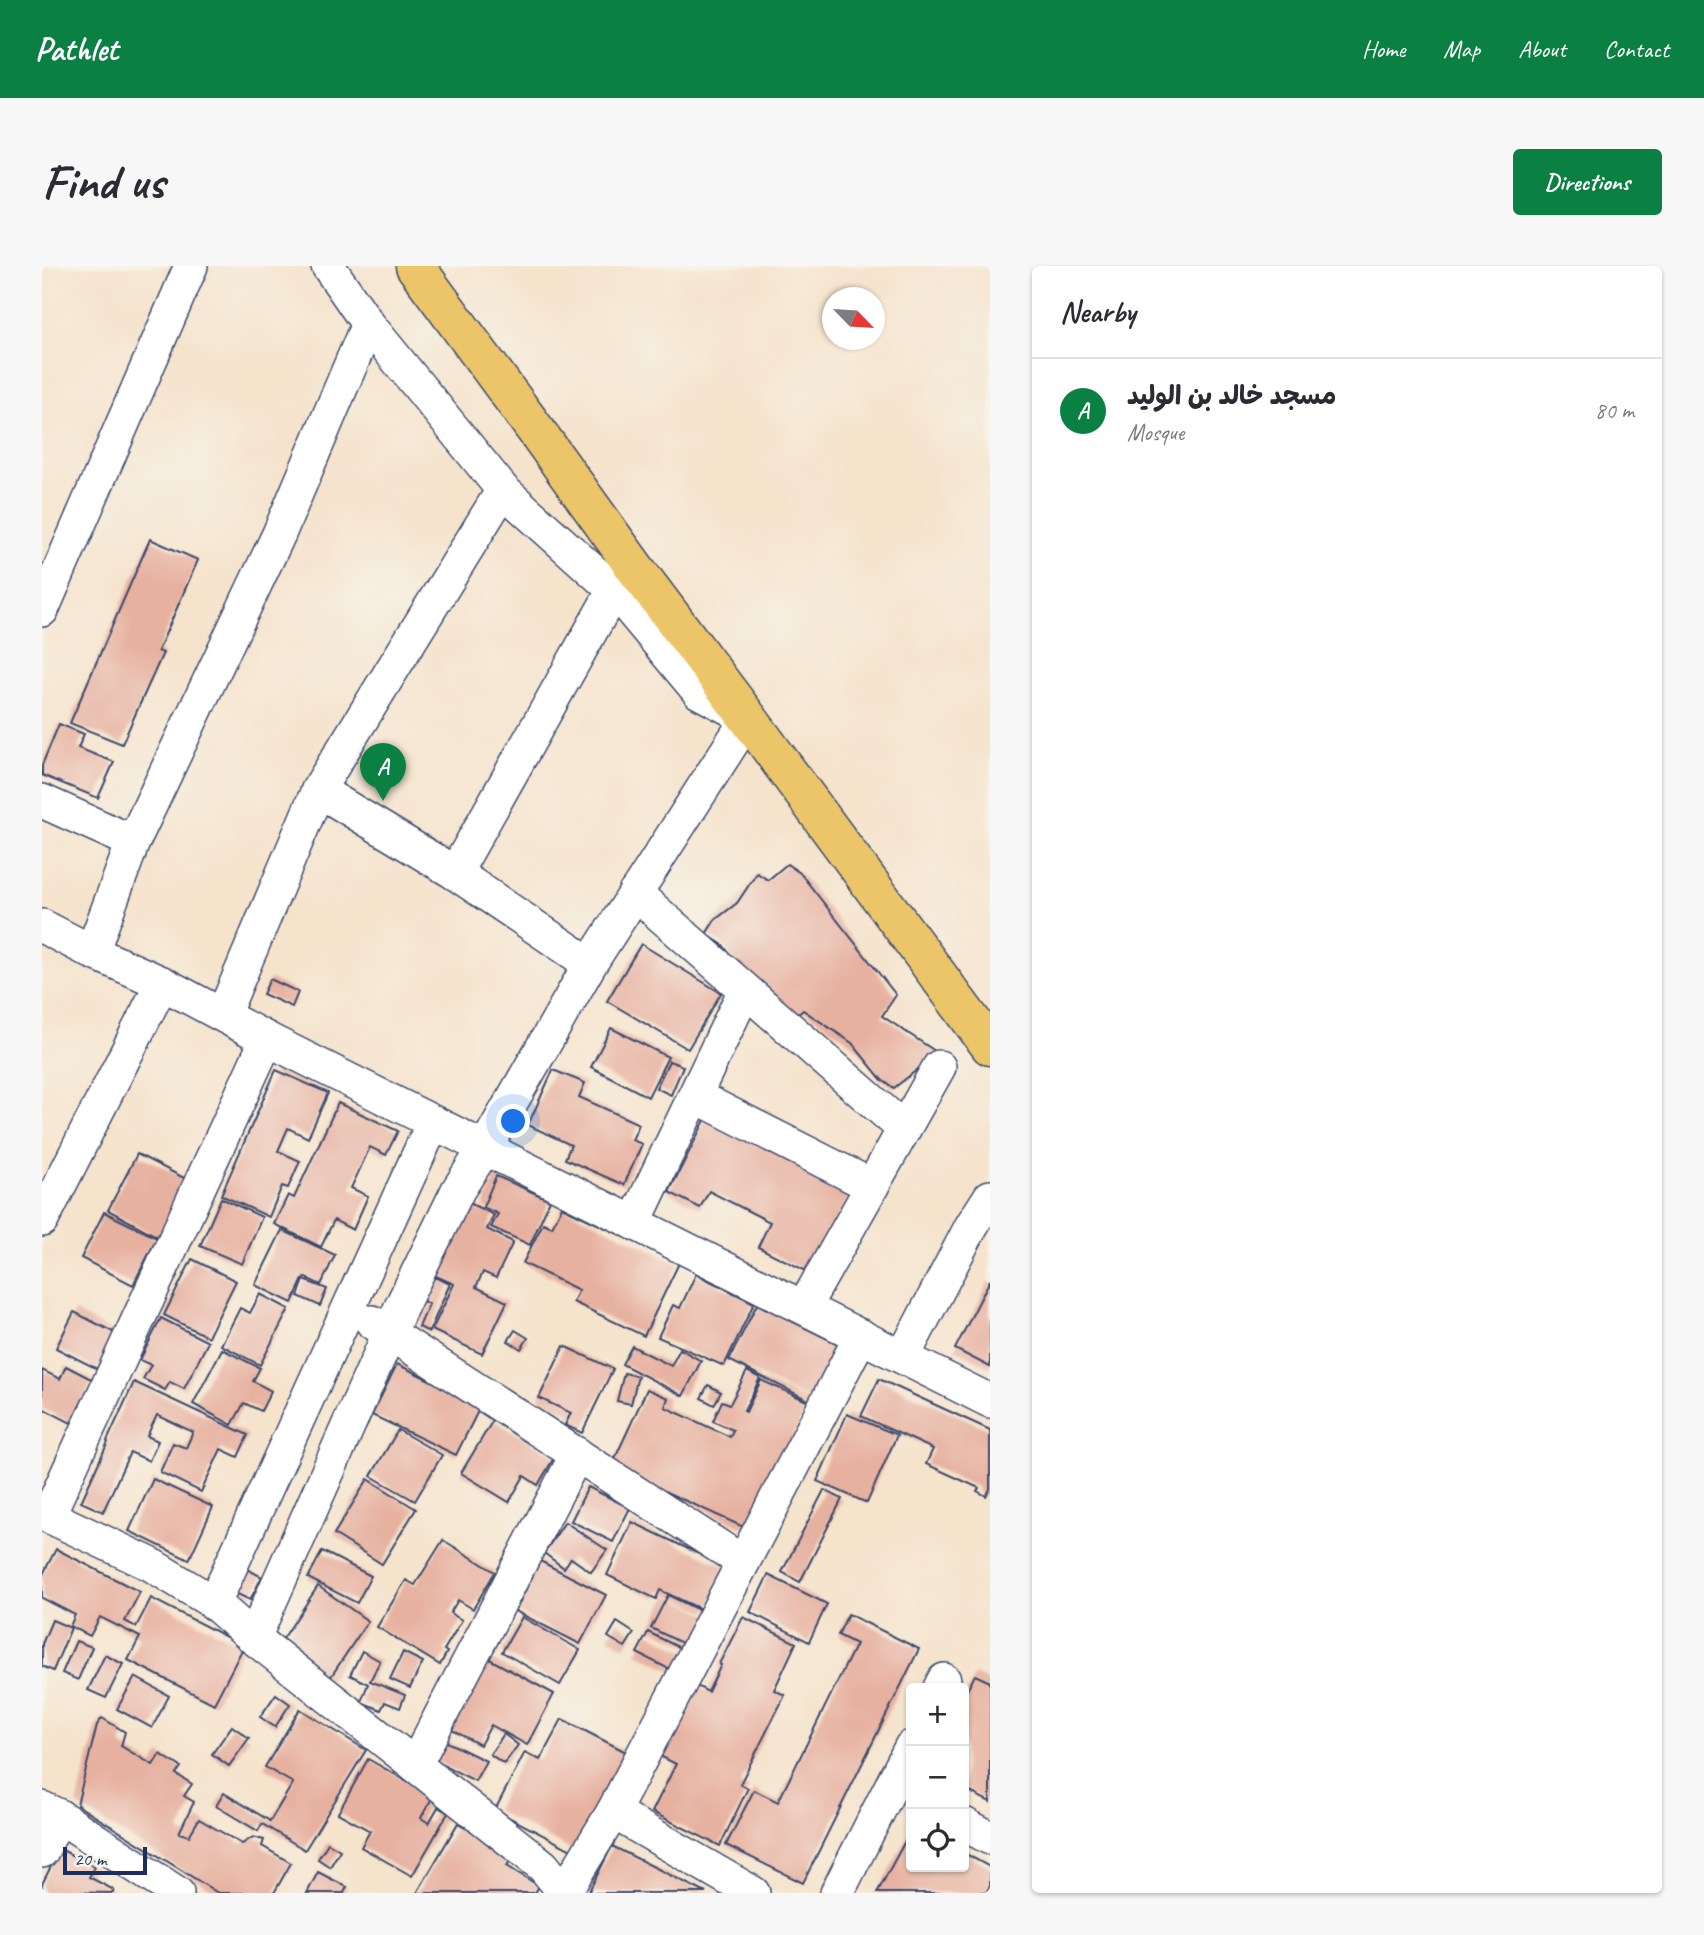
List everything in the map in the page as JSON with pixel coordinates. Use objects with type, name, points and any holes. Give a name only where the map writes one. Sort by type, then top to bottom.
[{"type":"main road","points":[[415,266],[635,568],[990,1046]]},
{"type":"street","points":[[42,610],[191,266]]},
{"type":"street","points":[[254,1638],[389,1333],[458,1190],[485,1148],[590,964],[748,718],[699,692],[614,590],[503,489],[368,324],[328,266]]},
{"type":"street","points":[[92,952],[133,842],[279,534],[368,324]]},
{"type":"street","points":[[223,1015],[318,790],[503,489]]},
{"type":"street","points":[[455,873],[614,590]]},
{"type":"street","points":[[318,790],[455,873],[590,964]]},
{"type":"street","points":[[42,801],[133,842]]},
{"type":"street","points":[[635,893],[904,1129]]},
{"type":"street","points":[[42,926],[162,983],[433,1123],[990,1401]]},
{"type":"street","points":[[42,1220],[162,983]]},
{"type":"street","points":[[634,1223],[745,990]]},
{"type":"street","points":[[267,1039],[45,1514],[150,1564],[214,1604],[542,1866],[564,1893],[612,1812],[861,1336]]},
{"type":"street","points":[[804,1307],[939,1067]]},
{"type":"street","points":[[695,1096],[872,1186]]},
{"type":"street","points":[[214,1604],[433,1123]]},
{"type":"street","points":[[903,1357],[972,1225],[990,1197]]},
{"type":"street","points":[[347,1307],[743,1562]]},
{"type":"street","points":[[415,1765],[577,1454]]},
{"type":"street","points":[[837,1893],[902,1791],[906,1771]]},
{"type":"street","points":[[42,1851],[51,1812],[177,1893]]},
{"type":"street","points":[[612,1812],[753,1893]]},
{"type":"street","points":[[969,1827],[990,1838]]},
{"type":"building","points":[[150,539],[198,560],[158,651],[163,653],[122,744],[70,723]]},
{"type":"building","points":[[59,724],[84,734],[78,748],[114,762],[98,798],[42,775],[42,765]]},
{"type":"building","points":[[787,864],[800,873],[896,995],[882,1016],[938,1053],[894,1088],[882,1080],[852,1043],[803,1010],[794,1018],[740,968],[723,945],[706,934],[715,920],[737,903],[757,873],[768,880]]},
{"type":"building","points":[[641,944],[721,993],[688,1049],[607,1001]]},
{"type":"building","points":[[270,979],[298,992],[292,1007],[263,994]]},
{"type":"building","points":[[611,1028],[668,1057],[648,1097],[591,1067]]},
{"type":"building","points":[[669,1061],[683,1066],[671,1095],[656,1088]]},
{"type":"building","points":[[276,1070],[328,1093],[308,1138],[288,1128],[278,1151],[300,1161],[288,1188],[282,1186],[269,1217],[221,1195]]},
{"type":"building","points":[[553,1070],[585,1083],[579,1097],[639,1124],[632,1140],[642,1144],[624,1185],[565,1159],[571,1145],[528,1125]]},
{"type":"building","points":[[338,1103],[398,1131],[386,1155],[370,1147],[351,1188],[368,1196],[353,1230],[334,1220],[321,1247],[274,1224],[288,1195],[294,1198]]},
{"type":"building","points":[[707,1116],[853,1189],[810,1273],[758,1247],[770,1222],[709,1191],[700,1208],[669,1192]]},
{"type":"building","points":[[137,1154],[188,1180],[158,1237],[108,1210]]},
{"type":"building","points":[[496,1176],[550,1200],[530,1245],[491,1227],[498,1214],[483,1207]]},
{"type":"building","points":[[221,1198],[262,1217],[242,1264],[200,1246]]},
{"type":"building","points":[[463,1200],[494,1215],[487,1229],[513,1242],[496,1278],[483,1272],[476,1287],[507,1302],[482,1354],[432,1330],[454,1284],[429,1273]]},
{"type":"building","points":[[562,1207],[679,1263],[644,1336],[573,1302],[579,1290],[523,1263],[543,1223],[552,1227]]},
{"type":"building","points":[[104,1212],[157,1238],[133,1285],[81,1258]]},
{"type":"building","points":[[282,1230],[335,1255],[321,1285],[304,1277],[292,1303],[255,1285]]},
{"type":"building","points":[[192,1259],[236,1281],[208,1337],[164,1315]]},
{"type":"building","points":[[696,1274],[754,1303],[724,1366],[658,1337],[673,1305],[680,1308]]},
{"type":"building","points":[[432,1276],[450,1284],[429,1332],[419,1327],[429,1304],[421,1300]]},
{"type":"building","points":[[304,1280],[327,1289],[320,1306],[298,1296]]},
{"type":"building","points":[[990,1280],[990,1367],[955,1349]]},
{"type":"building","points":[[260,1294],[289,1309],[260,1365],[221,1345],[240,1308],[250,1313]]},
{"type":"building","points":[[757,1304],[838,1344],[810,1401],[729,1360]]},
{"type":"building","points":[[74,1312],[115,1333],[97,1369],[56,1348]]},
{"type":"building","points":[[161,1318],[208,1342],[184,1389],[170,1382],[165,1390],[143,1379],[151,1365],[140,1360]]},
{"type":"building","points":[[515,1330],[528,1338],[521,1349],[508,1341]]},
{"type":"building","points":[[564,1346],[613,1369],[582,1433],[565,1425],[571,1413],[539,1398]]},
{"type":"building","points":[[632,1346],[671,1366],[680,1349],[701,1361],[683,1396],[622,1364]]},
{"type":"building","points":[[222,1349],[260,1368],[253,1381],[271,1391],[261,1411],[244,1403],[232,1425],[193,1404]]},
{"type":"building","points":[[397,1364],[481,1405],[456,1455],[372,1415]]},
{"type":"building","points":[[66,1366],[93,1380],[71,1423],[42,1408],[42,1370],[60,1379]]},
{"type":"building","points":[[747,1371],[760,1378],[744,1411],[746,1412],[761,1380],[809,1402],[750,1530],[611,1467],[647,1389],[668,1398],[665,1407],[730,1437],[733,1430],[713,1421],[722,1401],[730,1404]]},
{"type":"building","points":[[624,1373],[638,1376],[631,1404],[617,1401]]},
{"type":"building","points":[[879,1379],[990,1430],[990,1489],[986,1496],[977,1491],[979,1488],[926,1464],[933,1449],[861,1416]]},
{"type":"building","points":[[134,1382],[248,1435],[238,1457],[221,1449],[201,1492],[160,1472],[173,1443],[186,1448],[193,1432],[157,1415],[147,1436],[158,1441],[149,1461],[130,1452],[103,1512],[81,1502]]},
{"type":"building","points":[[708,1385],[721,1392],[714,1405],[701,1398]]},
{"type":"building","points":[[847,1414],[897,1435],[867,1503],[817,1481]]},
{"type":"building","points":[[493,1420],[555,1456],[538,1485],[524,1476],[509,1502],[461,1473]]},
{"type":"building","points":[[398,1430],[442,1455],[415,1501],[371,1476]]},
{"type":"building","points":[[153,1479],[213,1507],[189,1560],[129,1531]]},
{"type":"building","points":[[368,1479],[416,1509],[382,1564],[334,1534]]},
{"type":"building","points":[[588,1487],[630,1508],[613,1542],[571,1521]]},
{"type":"building","points":[[824,1490],[842,1499],[800,1582],[782,1572]]},
{"type":"building","points":[[565,1522],[607,1550],[591,1572],[571,1558],[564,1568],[544,1553]]},
{"type":"building","points":[[632,1522],[728,1568],[707,1612],[660,1590],[656,1599],[607,1575]]},
{"type":"building","points":[[443,1540],[495,1572],[473,1609],[458,1600],[450,1613],[462,1620],[444,1650],[447,1652],[440,1665],[377,1627],[406,1580],[415,1585]]},
{"type":"building","points":[[56,1549],[140,1592],[125,1621],[136,1627],[151,1598],[244,1646],[214,1704],[128,1660],[140,1637],[100,1617],[90,1636],[70,1626],[75,1615],[42,1598],[42,1576]]},
{"type":"building","points":[[322,1551],[371,1576],[357,1603],[308,1578]]},
{"type":"building","points":[[540,1561],[606,1595],[580,1644],[515,1611]]},
{"type":"building","points":[[245,1568],[262,1577],[250,1600],[233,1592]]},
{"type":"building","points":[[768,1575],[827,1604],[809,1642],[750,1612]]},
{"type":"building","points":[[318,1586],[368,1621],[328,1681],[277,1648]]},
{"type":"building","points":[[668,1595],[711,1616],[694,1649],[651,1628]]},
{"type":"building","points":[[848,1614],[919,1649],[803,1883],[726,1845],[754,1790],[778,1802],[856,1644],[838,1635]]},
{"type":"building","points":[[522,1617],[580,1650],[560,1685],[502,1652]]},
{"type":"building","points":[[743,1617],[796,1643],[774,1690],[785,1695],[740,1784],[748,1788],[720,1846],[652,1812],[676,1764],[656,1754],[691,1683],[708,1692]]},
{"type":"building","points":[[52,1620],[71,1628],[53,1671],[42,1666],[42,1644]]},
{"type":"building","points":[[617,1622],[634,1633],[625,1647],[608,1637]]},
{"type":"building","points":[[648,1632],[688,1652],[677,1673],[637,1653]]},
{"type":"building","points":[[76,1641],[92,1647],[78,1680],[62,1673]]},
{"type":"building","points":[[362,1651],[380,1661],[370,1681],[405,1695],[400,1708],[385,1702],[381,1710],[361,1702],[368,1684],[350,1675]]},
{"type":"building","points":[[403,1652],[423,1662],[410,1688],[390,1679]]},
{"type":"building","points":[[105,1655],[123,1664],[106,1698],[88,1690]]},
{"type":"building","points":[[482,1655],[554,1694],[527,1745],[491,1725],[480,1745],[450,1729]]},
{"type":"building","points":[[975,1675],[990,1682],[990,1802],[969,1792],[969,1686]]},
{"type":"building","points":[[135,1677],[169,1696],[152,1728],[117,1709]]},
{"type":"building","points":[[276,1694],[290,1704],[275,1727],[260,1717]]},
{"type":"building","points":[[300,1709],[366,1750],[305,1850],[262,1824],[258,1831],[216,1806],[224,1793],[270,1821],[293,1783],[265,1767]]},
{"type":"building","points":[[102,1718],[125,1732],[121,1746],[153,1765],[160,1754],[181,1767],[176,1774],[192,1784],[184,1796],[194,1802],[179,1833],[189,1836],[199,1819],[242,1844],[253,1837],[264,1840],[262,1846],[291,1863],[274,1893],[218,1893],[77,1805],[97,1725]]},
{"type":"building","points":[[562,1719],[626,1752],[575,1852],[495,1810],[525,1752],[540,1760]]},
{"type":"building","points":[[232,1726],[249,1738],[229,1766],[212,1754]]},
{"type":"building","points":[[504,1734],[518,1745],[504,1764],[490,1754]]},
{"type":"building","points":[[445,1741],[486,1761],[475,1781],[435,1761]]},
{"type":"building","points":[[368,1759],[433,1796],[421,1818],[429,1823],[438,1807],[448,1813],[412,1876],[361,1847],[370,1831],[338,1813]]},
{"type":"building","points":[[458,1823],[511,1859],[507,1866],[539,1886],[535,1893],[417,1893]]},
{"type":"building","points":[[906,1839],[906,1872],[969,1872],[969,1856],[990,1867],[990,1886],[986,1893],[877,1893]]},
{"type":"building","points":[[328,1843],[340,1850],[330,1867],[318,1859]]},
{"type":"building","points":[[612,1846],[706,1893],[588,1893]]},
{"type":"building","points":[[60,1849],[95,1867],[89,1877],[114,1890],[113,1893],[42,1892],[42,1884]]},
{"type":"building","points":[[318,1872],[347,1887],[344,1893],[307,1893]]},
{"type":"place","name":"مسجد خالد بن الوليد","points":[[383,801]]}]
